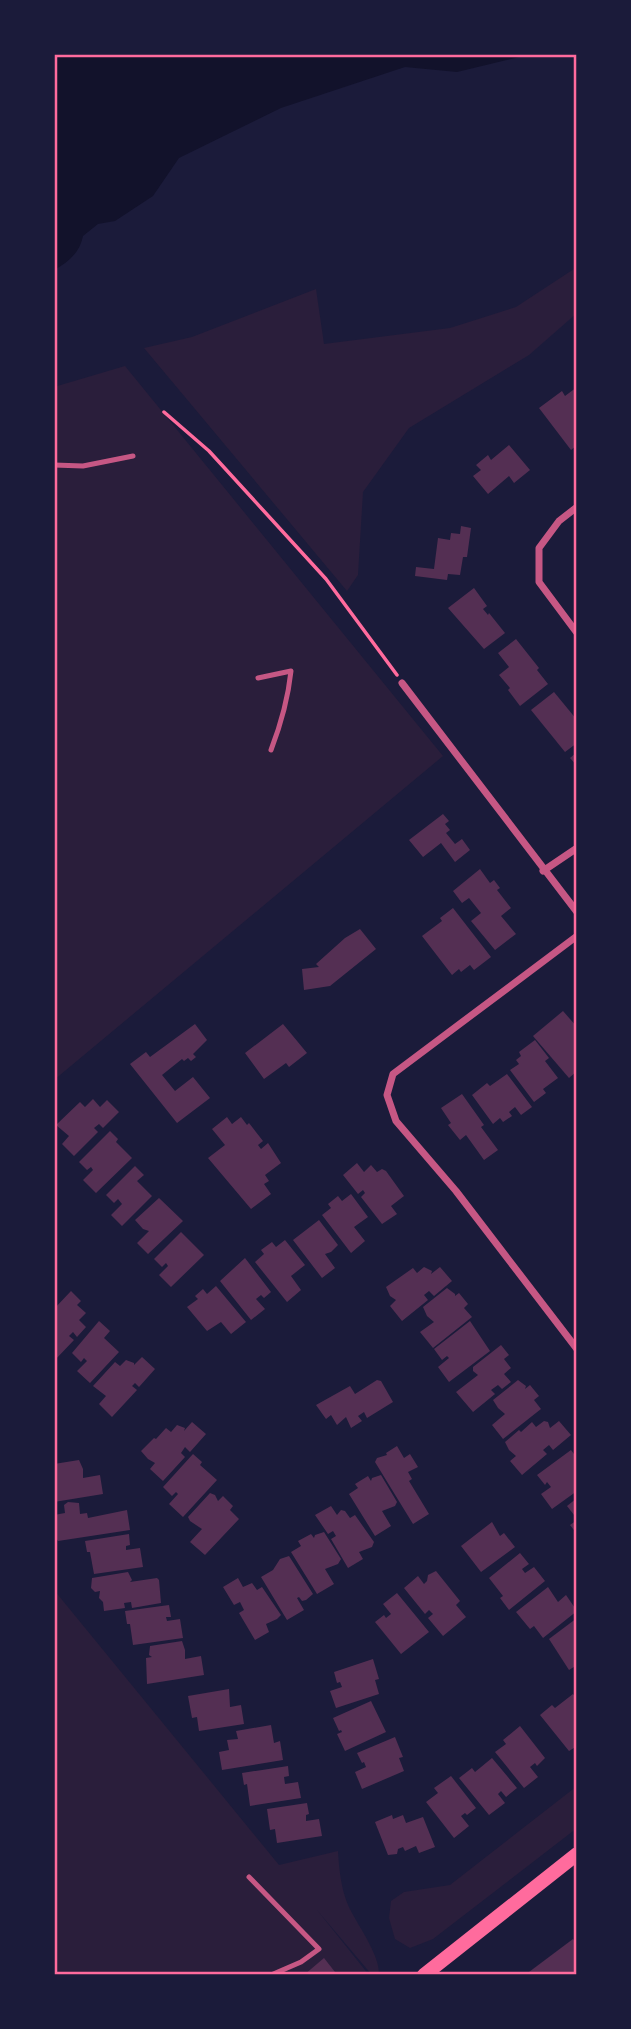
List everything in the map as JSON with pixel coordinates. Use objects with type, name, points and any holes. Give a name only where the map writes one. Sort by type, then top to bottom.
[{"type":"main road","points":[[424,1975],[577,1854]]},
{"type":"street","points":[[577,507],[559,521],[539,548],[539,582],[577,633]]},
{"type":"street","points":[[402,682],[543,871],[577,912]]},
{"type":"street","points":[[543,871],[577,848]]},
{"type":"street","points":[[577,936],[393,1074],[387,1095],[396,1121],[456,1191],[577,1349]]},
{"type":"lane","points":[[54,465],[83,466],[133,457]]},
{"type":"lane","points":[[258,678],[291,671],[282,722],[271,750]]},
{"type":"lane","points":[[249,1877],[319,1950],[271,1975]]},
{"type":"path","points":[[164,412],[209,451],[326,579],[402,682]]},
{"type":"shaded area","points":[[54,54],[532,54],[457,72],[405,67],[281,108],[179,158],[153,196],[115,221],[98,224],[83,236],[73,256],[54,270]]},
{"type":"shaded area","points":[[577,267],[577,313],[529,355],[409,428],[363,492],[358,575],[347,591],[144,348],[192,337],[316,289],[324,344],[450,328],[516,307]]},
{"type":"shaded area","points":[[125,366],[443,756],[54,1080],[54,387]]},
{"type":"shaded area","points":[[54,1590],[279,1865],[338,1851],[346,1899],[376,1958],[379,1975],[372,1975],[317,1910],[369,1975],[54,1975]]},
{"type":"shaded area","points":[[577,1786],[577,1828],[433,1939],[410,1948],[395,1939],[389,1918],[391,1901],[404,1892],[450,1885]]},
{"type":"building","points":[[577,387],[577,419],[574,420],[577,423],[577,445],[571,450],[539,408],[562,391],[565,396]]},
{"type":"building","points":[[509,445],[530,470],[514,483],[509,476],[488,494],[473,476],[481,470],[476,465],[488,455],[491,460]]},
{"type":"building","points":[[461,526],[471,528],[467,557],[463,557],[460,575],[448,574],[447,580],[415,576],[416,567],[434,569],[438,538],[450,540],[451,533],[460,534]]},
{"type":"building","points":[[474,588],[487,606],[483,609],[505,633],[484,649],[448,608]]},
{"type":"building","points":[[516,639],[548,684],[520,706],[499,675],[509,667],[498,653]]},
{"type":"building","points":[[554,692],[577,720],[577,743],[565,752],[531,710]]},
{"type":"building","points":[[577,752],[577,766],[570,758]]},
{"type":"building","points":[[443,814],[449,821],[445,824],[450,830],[446,833],[455,844],[462,839],[470,850],[455,862],[441,843],[423,857],[409,840]]},
{"type":"building","points":[[480,869],[490,883],[494,880],[500,888],[497,890],[511,908],[501,916],[516,934],[495,950],[471,921],[481,913],[469,898],[462,903],[453,891]]},
{"type":"building","points":[[453,908],[491,957],[474,970],[470,965],[452,975],[422,936],[442,921],[440,918]]},
{"type":"building","points":[[360,929],[376,949],[330,986],[304,990],[302,969],[319,967],[316,964],[345,938]]},
{"type":"building","points":[[563,1011],[577,1027],[577,1071],[569,1078],[533,1036]]},
{"type":"building","points":[[195,1024],[207,1040],[193,1054],[196,1057],[191,1061],[188,1058],[184,1061],[182,1059],[162,1075],[175,1091],[193,1077],[210,1098],[177,1123],[130,1064],[146,1052],[150,1057]]},
{"type":"building","points":[[283,1024],[307,1053],[289,1067],[286,1063],[264,1079],[245,1053]]},
{"type":"building","points":[[535,1040],[549,1058],[545,1061],[558,1078],[543,1089],[546,1093],[534,1102],[510,1070],[519,1064],[516,1060],[521,1056],[519,1052]]},
{"type":"building","points":[[507,1074],[532,1107],[521,1115],[515,1107],[509,1112],[512,1116],[503,1122],[500,1118],[493,1124],[472,1095],[487,1083],[490,1086]]},
{"type":"building","points":[[462,1094],[498,1150],[484,1160],[466,1135],[460,1140],[448,1125],[451,1123],[441,1108]]},
{"type":"building","points":[[93,1099],[100,1107],[107,1100],[119,1112],[103,1128],[99,1124],[94,1128],[98,1132],[74,1156],[62,1144],[69,1136],[56,1125],[80,1102],[85,1107]]},
{"type":"building","points":[[227,1117],[232,1124],[241,1117],[247,1125],[249,1123],[263,1141],[258,1145],[261,1149],[268,1143],[281,1163],[265,1175],[269,1181],[264,1184],[271,1194],[251,1209],[208,1158],[225,1145],[212,1129]]},
{"type":"building","points":[[110,1131],[118,1139],[116,1142],[132,1158],[96,1193],[83,1180],[93,1170],[91,1167],[87,1170],[79,1162]]},
{"type":"building","points":[[357,1163],[364,1172],[371,1165],[377,1172],[382,1169],[386,1171],[404,1196],[391,1206],[397,1214],[382,1224],[361,1197],[365,1193],[363,1190],[358,1194],[343,1175]]},
{"type":"building","points":[[135,1166],[144,1175],[137,1181],[152,1196],[122,1226],[111,1215],[122,1204],[118,1199],[114,1203],[106,1195]]},
{"type":"building","points":[[351,1194],[368,1217],[354,1227],[365,1241],[351,1253],[322,1215],[331,1208],[328,1204],[338,1196],[342,1201]]},
{"type":"building","points":[[159,1198],[183,1221],[148,1254],[137,1243],[149,1231],[143,1229],[135,1220]]},
{"type":"building","points":[[319,1220],[338,1245],[325,1254],[335,1268],[322,1278],[293,1240]]},
{"type":"building","points":[[181,1232],[204,1255],[171,1287],[159,1275],[168,1266],[166,1263],[162,1267],[154,1259]]},
{"type":"building","points":[[285,1240],[305,1265],[291,1276],[301,1290],[287,1302],[255,1262],[264,1254],[261,1250],[272,1242],[276,1247]]},
{"type":"building","points":[[245,1258],[271,1292],[264,1298],[261,1295],[256,1299],[265,1309],[251,1320],[220,1281]]},
{"type":"building","points":[[424,1267],[432,1271],[431,1274],[440,1267],[452,1281],[434,1296],[429,1291],[424,1295],[428,1300],[402,1321],[390,1306],[396,1300],[390,1296],[386,1287],[413,1268],[417,1273]]},
{"type":"building","points":[[216,1286],[246,1322],[231,1334],[221,1322],[207,1331],[187,1307],[198,1299],[195,1296],[203,1289],[207,1294]]},
{"type":"building","points":[[447,1288],[455,1296],[459,1293],[468,1304],[464,1308],[472,1317],[433,1348],[420,1332],[434,1322],[423,1307]]},
{"type":"building","points":[[71,1291],[81,1301],[77,1305],[86,1313],[79,1320],[86,1327],[77,1337],[73,1332],[69,1336],[74,1340],[54,1361],[54,1309]]},
{"type":"building","points":[[99,1321],[110,1331],[104,1338],[119,1352],[90,1383],[77,1371],[87,1361],[84,1358],[81,1362],[72,1353]]},
{"type":"building","points":[[470,1321],[490,1351],[449,1382],[438,1367],[449,1358],[447,1356],[442,1360],[434,1349]]},
{"type":"building","points":[[501,1345],[509,1355],[504,1359],[511,1368],[504,1374],[511,1382],[502,1389],[498,1385],[491,1390],[495,1394],[473,1412],[456,1392],[478,1375],[473,1371],[473,1367]]},
{"type":"building","points":[[142,1357],[155,1369],[139,1387],[135,1383],[132,1386],[137,1390],[112,1417],[99,1404],[106,1396],[93,1386],[115,1362],[120,1366],[126,1360],[134,1365]]},
{"type":"building","points":[[377,1380],[381,1381],[393,1402],[367,1418],[364,1412],[358,1416],[362,1421],[351,1428],[346,1417],[337,1425],[331,1415],[326,1419],[316,1405],[350,1386],[355,1394]]},
{"type":"building","points":[[518,1380],[526,1386],[525,1389],[530,1385],[539,1396],[534,1400],[541,1409],[503,1439],[492,1425],[505,1414],[493,1400]]},
{"type":"building","points":[[544,1421],[548,1422],[550,1428],[559,1421],[571,1435],[553,1450],[549,1445],[543,1450],[547,1454],[522,1475],[510,1461],[516,1456],[505,1442],[532,1422],[536,1427]]},
{"type":"building","points":[[192,1422],[206,1434],[190,1452],[185,1447],[181,1453],[185,1457],[163,1481],[150,1469],[155,1463],[141,1451],[166,1428],[171,1432],[177,1425],[185,1428],[184,1431]]},
{"type":"building","points":[[397,1446],[404,1458],[410,1454],[418,1467],[408,1472],[412,1479],[409,1481],[429,1514],[413,1524],[375,1462]]},
{"type":"building","points":[[571,1450],[577,1458],[577,1491],[552,1509],[541,1494],[551,1487],[547,1482],[545,1485],[537,1475]]},
{"type":"building","points":[[193,1454],[202,1462],[200,1465],[217,1480],[183,1517],[169,1504],[178,1494],[176,1492],[172,1496],[163,1487]]},
{"type":"building","points":[[79,1460],[83,1478],[100,1475],[103,1494],[54,1502],[54,1464]]},
{"type":"building","points":[[381,1475],[397,1502],[395,1506],[382,1511],[391,1526],[375,1536],[349,1494],[358,1488],[355,1484],[368,1476],[371,1481]]},
{"type":"building","points":[[210,1493],[215,1495],[218,1501],[223,1496],[233,1506],[230,1510],[239,1519],[205,1555],[190,1542],[202,1529],[188,1517]]},
{"type":"building","points":[[577,1498],[577,1513],[574,1515],[567,1506]]},
{"type":"building","points":[[68,1502],[79,1503],[80,1514],[87,1513],[88,1518],[127,1510],[130,1530],[58,1541],[55,1537],[54,1515],[65,1513],[64,1505]]},
{"type":"building","points":[[331,1506],[337,1515],[341,1510],[350,1518],[355,1515],[374,1542],[372,1547],[359,1552],[363,1559],[348,1568],[331,1539],[336,1536],[333,1531],[328,1534],[315,1515]]},
{"type":"building","points":[[577,1520],[577,1534],[570,1525]]},
{"type":"building","points":[[492,1522],[500,1536],[504,1533],[515,1547],[481,1572],[461,1546]]},
{"type":"building","points":[[324,1532],[341,1559],[338,1564],[325,1569],[334,1584],[317,1594],[291,1552],[301,1546],[298,1541],[311,1534],[314,1538]]},
{"type":"building","points":[[129,1534],[130,1545],[126,1546],[126,1550],[140,1548],[143,1567],[94,1574],[85,1541]]},
{"type":"building","points":[[520,1553],[529,1564],[522,1569],[525,1573],[534,1567],[545,1581],[509,1610],[500,1598],[503,1596],[489,1578]]},
{"type":"building","points":[[289,1556],[313,1594],[302,1601],[297,1598],[304,1610],[287,1620],[261,1577],[273,1570],[280,1559]]},
{"type":"building","points":[[436,1571],[460,1601],[456,1605],[466,1617],[443,1636],[428,1618],[433,1614],[429,1610],[425,1614],[404,1588],[418,1576],[424,1584],[428,1575]]},
{"type":"building","points":[[128,1572],[132,1580],[130,1582],[157,1578],[161,1603],[132,1608],[131,1602],[124,1603],[125,1608],[104,1611],[103,1602],[99,1598],[100,1591],[95,1592],[91,1588],[92,1578]]},
{"type":"building","points":[[238,1578],[243,1587],[252,1583],[257,1590],[262,1587],[281,1615],[266,1624],[269,1632],[255,1640],[239,1613],[244,1610],[240,1602],[234,1605],[223,1587]]},
{"type":"building","points":[[548,1587],[558,1602],[566,1595],[577,1611],[543,1638],[534,1626],[530,1629],[516,1612]]},
{"type":"building","points":[[397,1593],[429,1632],[401,1654],[375,1622],[384,1615],[386,1618],[391,1614],[383,1604]]},
{"type":"building","points":[[169,1605],[171,1617],[166,1617],[167,1621],[180,1619],[183,1638],[133,1645],[125,1611]]},
{"type":"building","points":[[577,1618],[577,1665],[569,1670],[549,1639]]},
{"type":"building","points":[[182,1641],[185,1659],[201,1656],[204,1675],[147,1684],[146,1658],[152,1657],[149,1655],[150,1646]]},
{"type":"building","points":[[373,1659],[379,1679],[375,1680],[379,1694],[336,1708],[330,1691],[342,1687],[340,1682],[337,1683],[334,1672]]},
{"type":"building","points":[[229,1689],[230,1707],[241,1705],[244,1724],[199,1731],[197,1717],[192,1718],[188,1696]]},
{"type":"building","points":[[573,1694],[577,1699],[577,1746],[569,1751],[540,1715],[552,1705],[555,1708]]},
{"type":"building","points":[[371,1701],[386,1732],[345,1751],[337,1734],[342,1732],[333,1718]]},
{"type":"building","points":[[271,1725],[274,1743],[280,1741],[283,1760],[222,1770],[219,1752],[229,1750],[227,1740],[238,1739],[236,1731]]},
{"type":"building","points":[[520,1726],[545,1758],[537,1766],[535,1763],[530,1767],[538,1777],[524,1788],[495,1752],[506,1744],[503,1740]]},
{"type":"building","points":[[395,1737],[403,1757],[399,1758],[404,1771],[362,1789],[355,1772],[366,1767],[357,1753]]},
{"type":"building","points":[[492,1758],[517,1788],[506,1797],[501,1791],[498,1794],[505,1803],[489,1815],[459,1778],[472,1768],[475,1772]]},
{"type":"building","points":[[288,1766],[289,1776],[284,1777],[285,1784],[298,1782],[301,1798],[250,1806],[247,1784],[244,1785],[242,1773]]},
{"type":"building","points":[[451,1776],[476,1808],[461,1816],[469,1826],[454,1838],[426,1802],[438,1793],[434,1788]]},
{"type":"building","points":[[307,1803],[309,1814],[306,1815],[306,1821],[319,1819],[322,1836],[277,1843],[275,1829],[270,1830],[267,1809]]},
{"type":"building","points":[[392,1815],[393,1819],[403,1815],[406,1823],[423,1817],[435,1847],[419,1853],[416,1846],[405,1851],[403,1847],[398,1849],[397,1854],[388,1855],[375,1822]]},
{"type":"building","points":[[573,1939],[577,1944],[577,1975],[525,1975]]},
{"type":"building","points":[[324,1958],[335,1972],[332,1975],[304,1975]]}]
